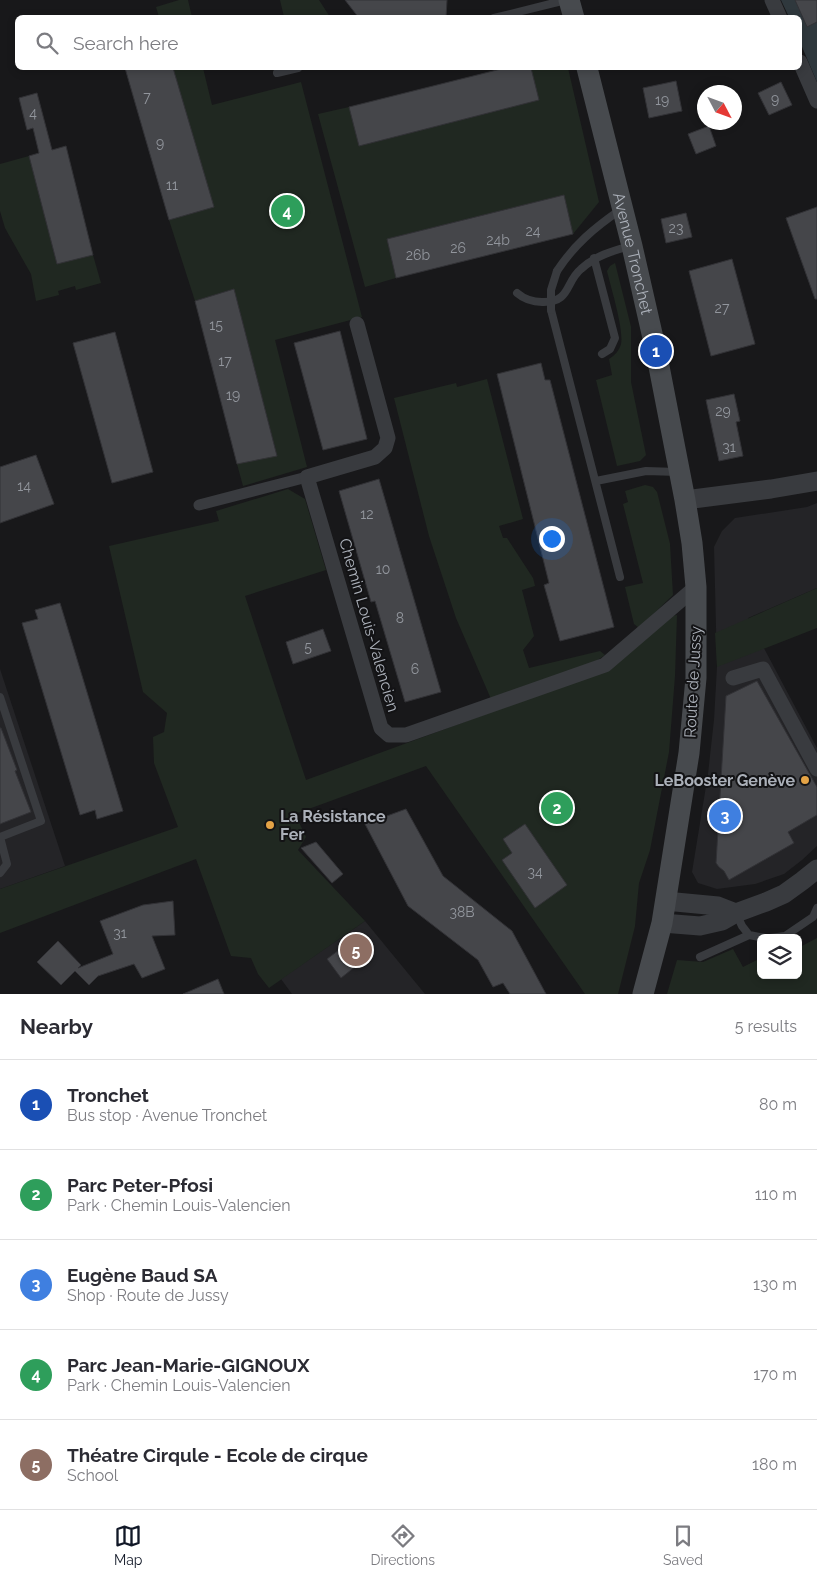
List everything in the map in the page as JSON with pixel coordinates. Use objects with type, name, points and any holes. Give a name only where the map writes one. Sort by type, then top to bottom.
[{"type":"main road","name":"Avenue Tronchet","points":[[587,70],[632,246],[656,351],[685,500]]},
{"type":"main road","name":"Route de Jussy","points":[[643,994],[666,901],[689,753],[696,678],[696,587],[692,543],[685,500]]},
{"type":"street","points":[[772,0],[779,15]]},
{"type":"street","points":[[802,67],[817,101]]},
{"type":"street","points":[[199,505],[376,457],[385,448],[388,438],[357,324]]},
{"type":"street","name":"Chemin Louis-Valencien","points":[[307,477],[381,728],[389,735],[406,735],[605,665],[696,587]]},
{"type":"street","points":[[685,500],[772,489],[817,481]]},
{"type":"street","points":[[734,678],[763,669],[817,769]]},
{"type":"street","points":[[662,923],[700,926],[722,921],[736,913],[784,894],[802,882],[817,868]]},
{"type":"street","points":[[666,901],[718,906],[736,913]]},
{"type":"lane","points":[[511,15],[573,4]]},
{"type":"lane","points":[[277,74],[291,70]]},
{"type":"lane","points":[[620,577],[551,310],[551,290],[557,271],[570,252],[580,241],[622,209]]},
{"type":"lane","points":[[517,293],[535,302],[548,302],[560,299],[568,290],[578,271],[594,258],[632,246]]},
{"type":"lane","points":[[594,258],[615,338],[610,349],[602,354]]},
{"type":"lane","points":[[596,481],[646,471],[680,472]]},
{"type":"lane","points":[[0,697],[41,821],[0,837],[7,864],[0,873]]},
{"type":"lane","points":[[788,934],[813,917],[817,908]]},
{"type":"lane","points":[[736,913],[749,935]]},
{"type":"lane","points":[[700,957],[749,935],[757,936]]},
{"type":"shaded area","points":[[179,0],[188,0],[192,15],[158,15],[156,7]]},
{"type":"shaded area","points":[[280,0],[319,0],[329,15],[284,15]]},
{"type":"shaded area","points":[[781,0],[817,0],[817,82],[802,47],[802,15],[788,15]]},
{"type":"shaded area","points":[[174,70],[203,70],[212,105],[301,82],[362,317],[275,340],[307,467],[243,486],[237,464],[277,455],[234,289],[195,301],[169,220],[213,207]]},
{"type":"shaded area","points":[[532,70],[568,70],[599,202],[573,234],[564,195],[387,239],[396,278],[365,287],[318,114],[349,107],[359,146],[539,100]]},
{"type":"shaded area","points":[[29,156],[57,264],[93,255],[101,283],[76,290],[75,286],[58,291],[59,295],[36,301],[31,274],[5,228],[0,211],[0,164]]},
{"type":"shaded area","points":[[615,263],[631,327],[631,382],[646,455],[640,461],[617,466],[596,380],[612,375],[609,359],[616,353],[621,344],[619,319],[607,271]]},
{"type":"shaded area","points":[[487,379],[523,519],[499,526],[503,538],[507,538],[533,578],[535,586],[522,590],[534,636],[523,650],[529,668],[600,651],[605,655],[596,661],[491,699],[456,618],[429,536],[394,398],[456,383],[457,387]]},
{"type":"shaded area","points":[[645,485],[653,487],[657,492],[670,544],[673,595],[639,628],[634,624],[625,587],[643,583],[623,504],[628,502],[625,491]]},
{"type":"shaded area","points":[[288,489],[305,499],[326,570],[245,596],[306,780],[595,674],[672,616],[677,615],[675,676],[669,752],[650,850],[639,883],[635,926],[618,994],[585,994],[426,766],[295,814],[306,837],[298,850],[365,921],[269,988],[258,974],[251,958],[231,956],[196,859],[0,933],[0,889],[178,827],[154,763],[153,737],[164,732],[167,713],[143,692],[109,546],[219,521],[216,511]]},
{"type":"shaded area","points":[[817,503],[817,588],[748,618],[817,748],[817,846],[784,874],[755,884],[717,889],[698,883],[692,872],[708,774],[714,720],[717,667],[714,547],[722,531],[735,518],[807,507]]},
{"type":"shaded area","points":[[817,588],[817,628],[717,667],[715,633]]},
{"type":"shaded area","points":[[0,669],[65,866],[0,889]]},
{"type":"shaded area","points":[[365,921],[425,994],[292,994],[281,979]]},
{"type":"shaded area","points":[[817,938],[817,994],[667,994],[677,960],[703,962],[733,949],[743,967],[757,960],[757,979],[802,979],[802,946]]},
{"type":"building","points":[[345,0],[447,0],[446,15],[357,15]]},
{"type":"building","points":[[795,0],[817,0],[817,22],[807,27]]},
{"type":"building","points":[[126,70],[174,70],[214,207],[169,220]]},
{"type":"building","points":[[497,70],[532,70],[539,100],[359,146],[349,107]]},
{"type":"building","points":[[676,81],[682,111],[649,118],[643,88]]},
{"type":"building","points":[[781,82],[792,105],[769,115],[758,93]]},
{"type":"building","points":[[37,93],[52,150],[66,146],[93,255],[57,264],[29,156],[39,153],[33,128],[27,130],[19,98]]},
{"type":"building","points":[[698,130],[710,130],[716,146],[696,154],[688,134]]},
{"type":"building","points":[[564,195],[573,234],[396,278],[387,239]]},
{"type":"building","points":[[817,207],[817,299],[815,299],[786,218]]},
{"type":"building","points":[[686,213],[692,237],[666,243],[661,219]]},
{"type":"building","points":[[732,259],[755,344],[711,356],[689,271]]},
{"type":"building","points":[[234,289],[277,456],[237,464],[195,301]]},
{"type":"building","points":[[340,331],[367,439],[323,450],[294,343]]},
{"type":"building","points":[[115,332],[153,472],[112,483],[73,343]]},
{"type":"building","points":[[541,363],[545,380],[550,380],[614,627],[560,641],[544,585],[549,583],[497,374]]},
{"type":"building","points":[[734,394],[740,421],[736,422],[743,456],[719,461],[706,400]]},
{"type":"building","points":[[36,455],[54,504],[0,523],[0,467]]},
{"type":"building","points":[[379,479],[441,692],[405,702],[375,601],[371,602],[339,491]]},
{"type":"building","points":[[60,603],[123,811],[97,819],[95,810],[80,815],[22,623],[38,619],[35,610]]},
{"type":"building","points":[[323,629],[331,651],[293,664],[286,642]]},
{"type":"building","points":[[757,681],[817,787],[817,815],[788,832],[794,843],[729,880],[716,863],[726,696]]},
{"type":"building","points":[[0,728],[31,812],[0,824]]},
{"type":"building","points":[[406,809],[443,876],[512,931],[546,994],[510,994],[503,983],[493,987],[478,960],[408,906],[365,824]]},
{"type":"building","points":[[525,824],[567,885],[535,908],[502,860],[512,853],[503,839]]},
{"type":"building","points":[[316,842],[343,874],[332,883],[301,848]]},
{"type":"building","points":[[173,901],[175,935],[152,936],[165,969],[142,978],[134,964],[98,976],[89,985],[75,971],[61,985],[37,962],[58,941],[81,965],[78,968],[113,954],[100,921],[143,905]]},
{"type":"building","points":[[352,940],[366,958],[341,978],[327,959]]},
{"type":"building","points":[[218,979],[224,994],[183,994]]},
{"type":"place","name":"Parc Jean-Marie-GIGNOUX","points":[[287,211]]},
{"type":"place","name":"Tronchet","points":[[656,351]]},
{"type":"place","name":"LeBooster Genève","points":[[805,780]]},
{"type":"place","name":"Parc Peter-Pfosi","points":[[557,808]]},
{"type":"place","name":"Eugène Baud SA","points":[[725,816]]},
{"type":"place","name":"La Résistance Fer","points":[[270,825]]},
{"type":"place","name":"Théatre Cirqule - Ecole de cirque","points":[[356,950]]}]
